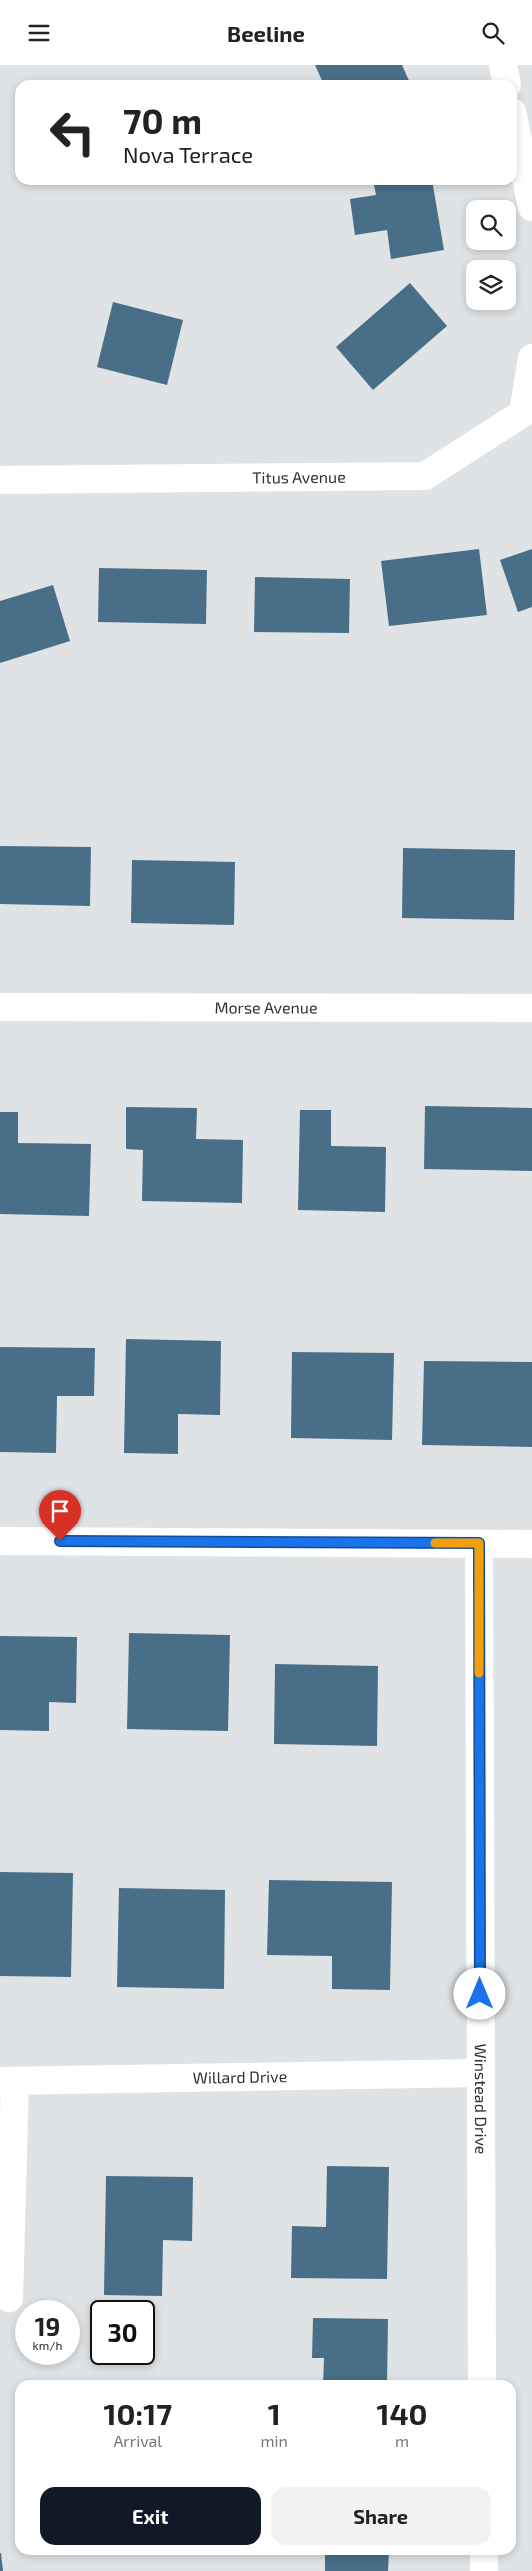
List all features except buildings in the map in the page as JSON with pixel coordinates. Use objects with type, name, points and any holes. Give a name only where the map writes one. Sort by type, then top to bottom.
[{"type":"street","points":[[503,65],[506,80]]},
{"type":"street","points":[[517,136],[532,207]]},
{"type":"street","name":"Titus Avenue","points":[[0,480],[425,476],[523,413],[532,358]]},
{"type":"street","name":"Morse Avenue","points":[[0,1007],[532,1008]]},
{"type":"street","points":[[0,1541],[532,1544]]},
{"type":"street","name":"Winstead Drive","points":[[479,1543],[482,2380]]},
{"type":"street","name":"Willard Drive","points":[[8,2081],[480,2073]]},
{"type":"street","points":[[8,2081],[8,2298]]},
{"type":"street","points":[[484,2555],[484,2571]]},
{"type":"slow traffic","points":[[435,1543],[479,1543],[479,1673]]},
{"type":"route","points":[[60,1541],[479,1543],[480,1994]]}]
